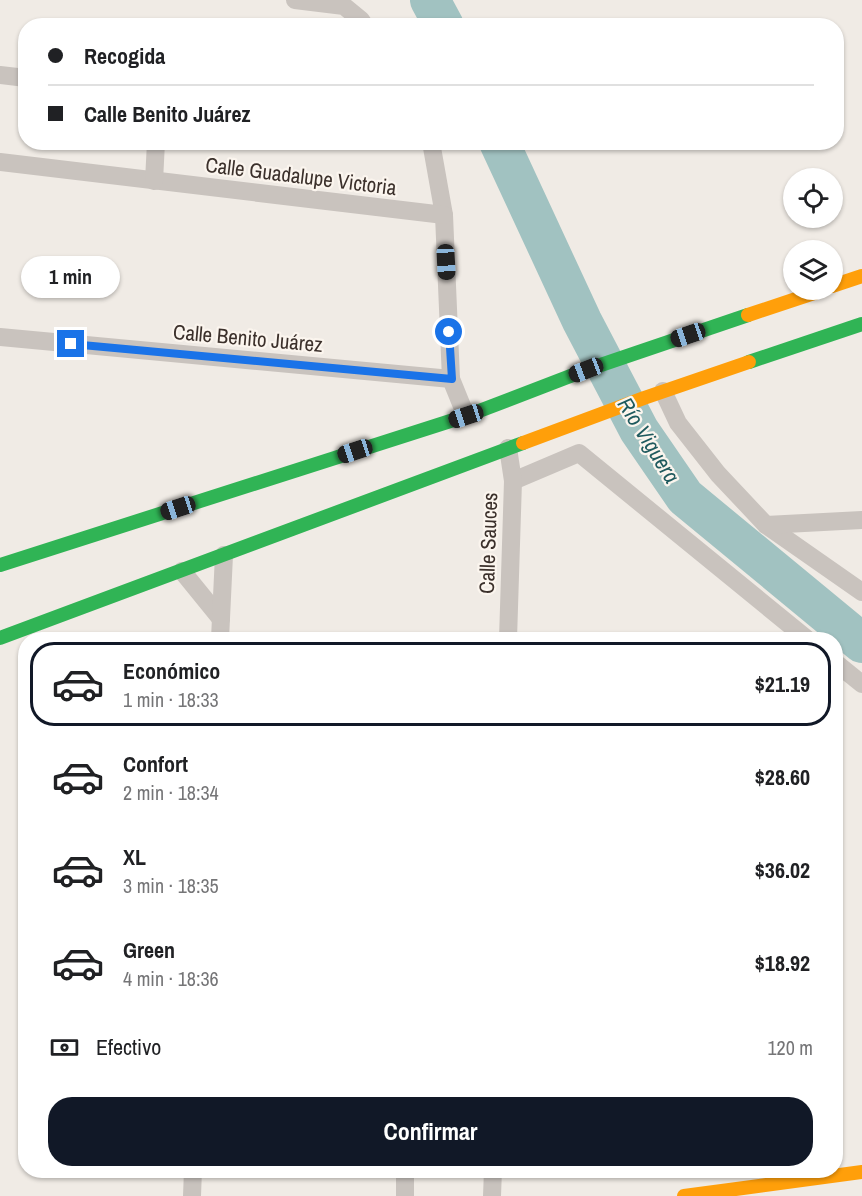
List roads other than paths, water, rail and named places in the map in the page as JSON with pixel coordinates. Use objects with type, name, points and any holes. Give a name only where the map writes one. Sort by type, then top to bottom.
[{"type":"main road","points":[[843,282],[862,276]]},
{"type":"main road","points":[[0,565],[466,416],[586,370],[793,300]]},
{"type":"main road","points":[[0,638],[663,391],[862,324]]},
{"type":"main road","points":[[843,1175],[862,1172]]},
{"type":"main road","points":[[684,1196],[819,1178]]},
{"type":"street","points":[[295,0],[344,6],[359,18]]},
{"type":"street","points":[[0,75],[18,77]]},
{"type":"street","points":[[154,181],[156,150]]},
{"type":"street","points":[[432,150],[444,215],[452,379],[466,416]]},
{"type":"street","name":"Calle Guadalupe Victoria","points":[[0,162],[444,215]]},
{"type":"street","name":"Calle Benito Juárez","points":[[0,338],[452,379]]},
{"type":"street","points":[[663,391],[678,423],[718,474],[766,525],[862,592]]},
{"type":"street","points":[[570,425],[579,453],[798,632]]},
{"type":"street","name":"Calle Sauces","points":[[508,448],[513,481],[508,632]]},
{"type":"street","points":[[513,481],[579,453]]},
{"type":"street","points":[[766,525],[862,520]]},
{"type":"street","points":[[220,632],[224,555]]},
{"type":"street","points":[[182,571],[221,620]]},
{"type":"street","points":[[843,669],[862,684]]},
{"type":"street","points":[[192,1196],[193,1178]]},
{"type":"street","points":[[405,1178],[405,1196]]},
{"type":"street","points":[[492,1196],[493,1178]]},
{"type":"waterway","name":"Río Viguera","points":[[430,0],[440,18]]},
{"type":"waterway","name":"Río Viguera","points":[[503,150],[582,321],[639,430],[685,497],[862,643]]}]
